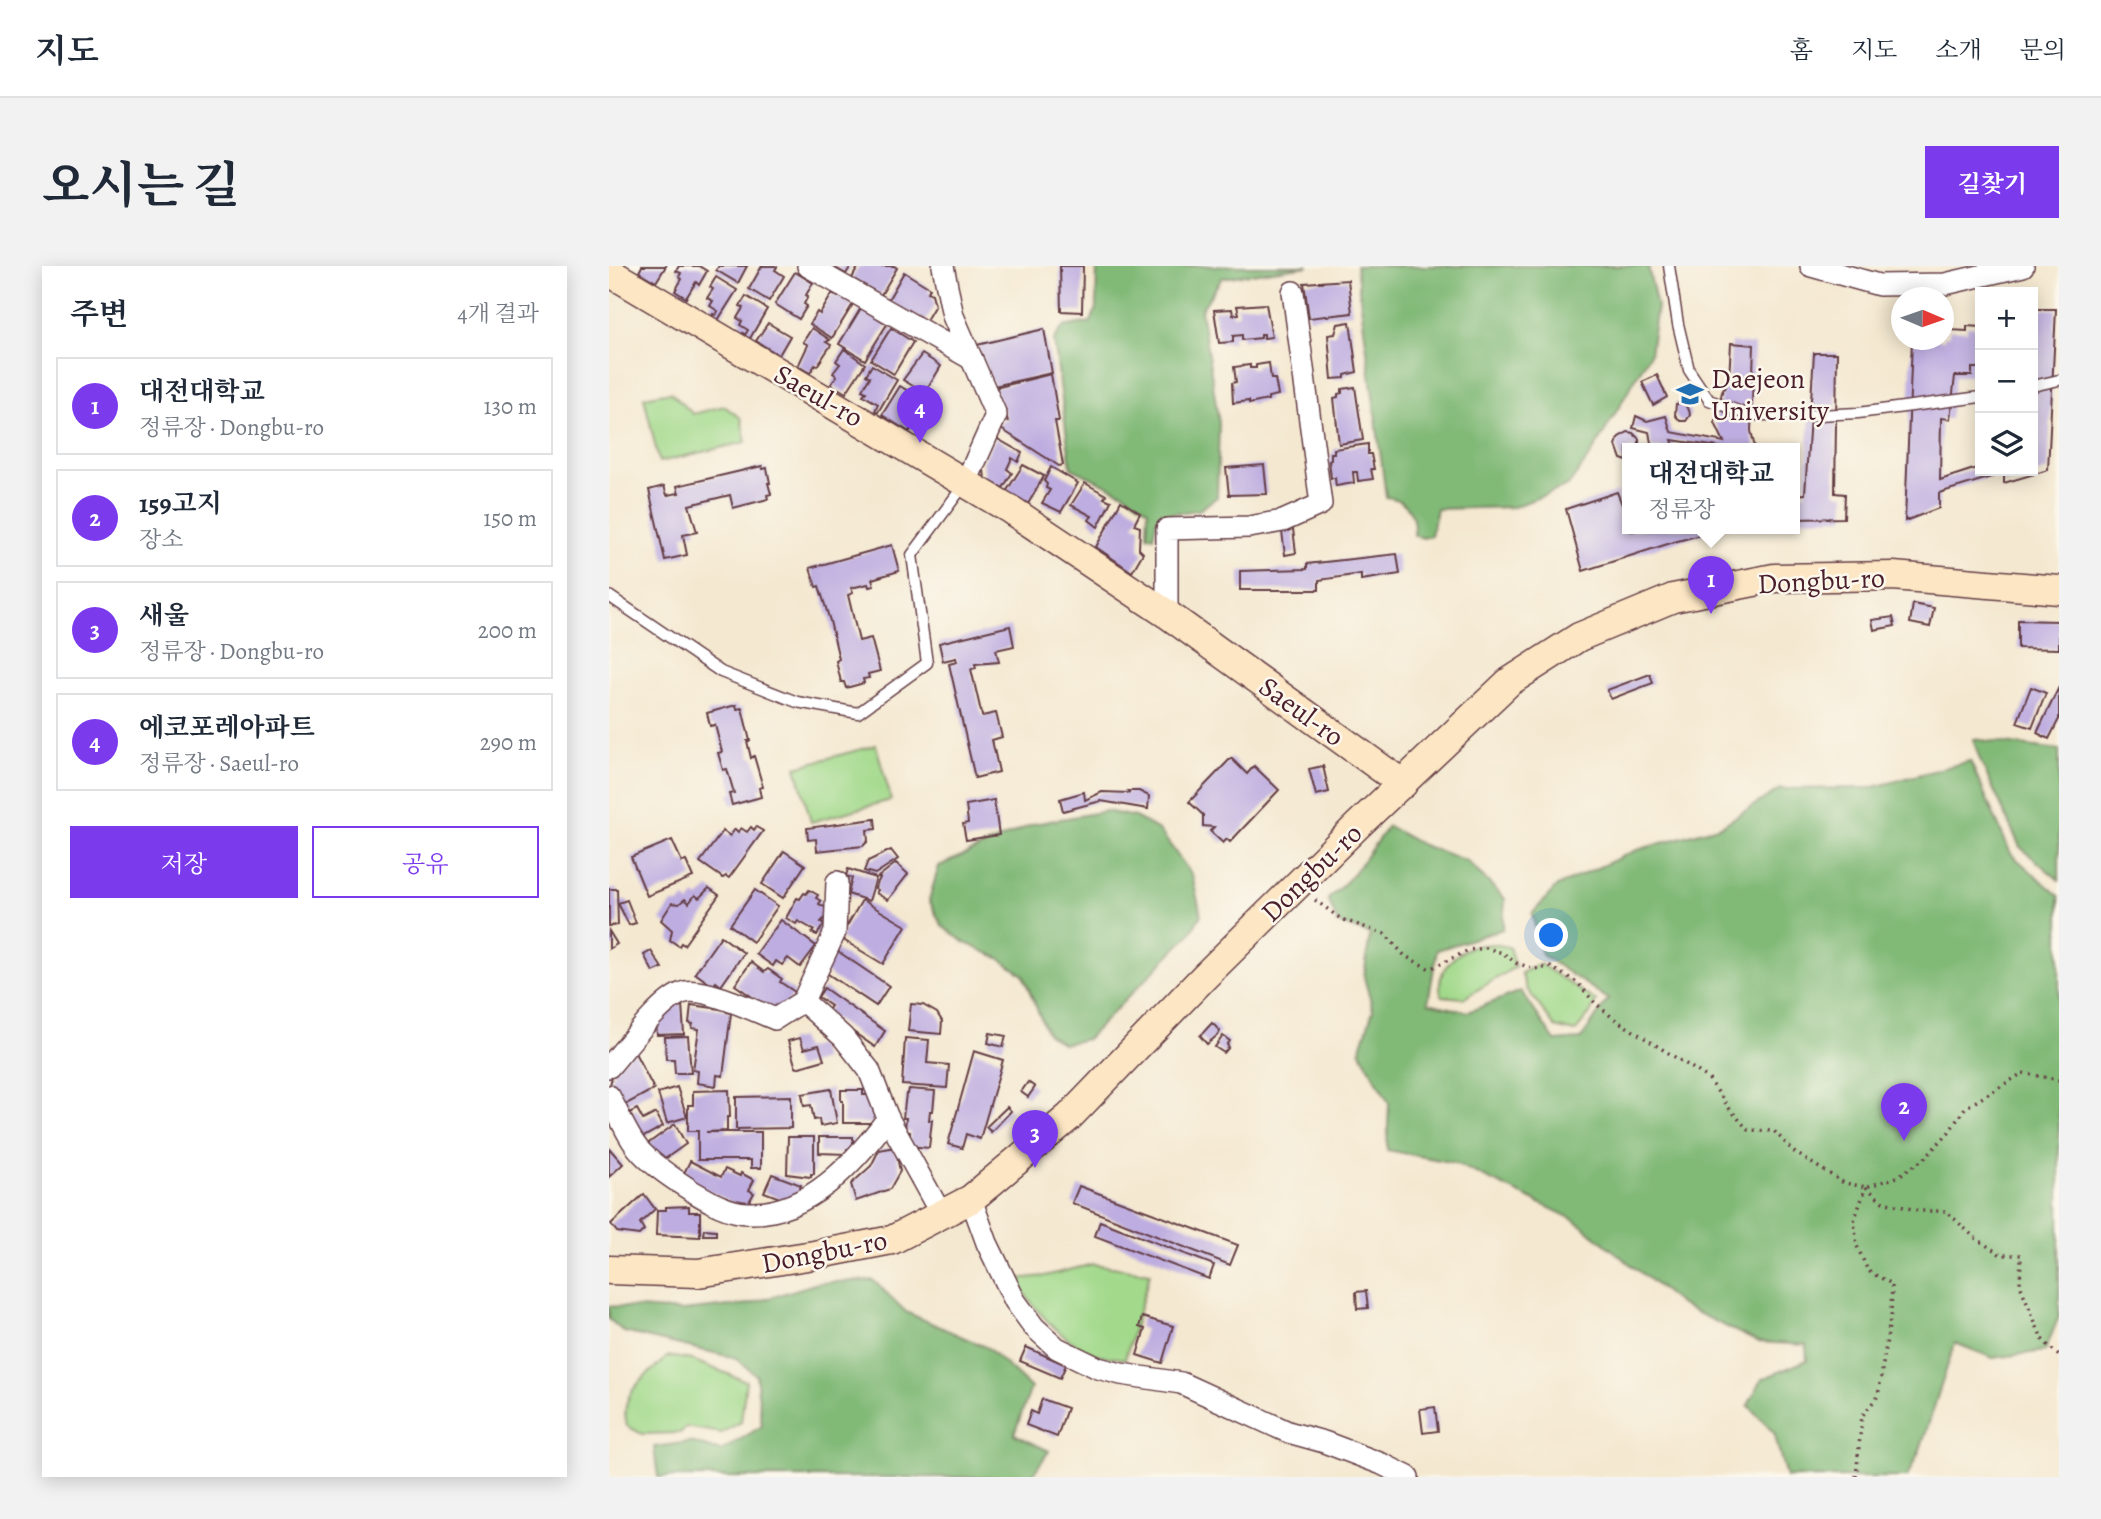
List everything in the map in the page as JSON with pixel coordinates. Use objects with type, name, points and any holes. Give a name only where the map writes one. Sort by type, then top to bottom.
[{"type":"main road","name":"Saeul-ro","points":[[609,272],[967,482],[1167,614],[1403,784]]},
{"type":"main road","name":"Dongbu-ro","points":[[609,1270],[698,1273],[892,1240],[971,1199],[1069,1117],[1204,977],[1509,682],[1579,637],[1673,598],[1774,578],[1893,576],[2059,590]]},
{"type":"street","points":[[808,266],[972,359]]},
{"type":"street","points":[[943,266],[953,316],[996,415],[967,482]]},
{"type":"street","points":[[1811,266],[1879,285],[1945,284],[2023,266]]},
{"type":"street","points":[[1167,614],[1167,529],[1249,527],[1283,522],[1321,504],[1293,292]]},
{"type":"street","points":[[609,1067],[666,1003],[683,992],[697,992],[775,1019],[803,1001],[835,932],[837,882]]},
{"type":"street","points":[[803,1001],[843,1037],[869,1070],[888,1118],[941,1214]]},
{"type":"street","points":[[609,1096],[639,1151],[674,1180],[716,1205],[745,1213],[769,1211],[811,1197],[849,1164],[888,1118]]},
{"type":"street","points":[[971,1199],[987,1243],[1015,1301],[1034,1327],[1057,1348],[1098,1368],[1181,1383],[1288,1432],[1359,1455],[1408,1477]]},
{"type":"lane","points":[[1669,266],[1678,324],[1689,370],[1709,400],[1749,415],[1818,415],[1858,413],[1975,398]]},
{"type":"lane","points":[[2038,385],[2059,380]]},
{"type":"lane","points":[[609,596],[722,673],[797,702],[858,713],[927,663],[912,555],[967,482]]},
{"type":"path","points":[[1298,885],[1341,919],[1385,934],[1405,956],[1430,969],[1469,950],[1486,948],[1503,953],[1516,963],[1535,969],[1550,967],[1577,982],[1595,1003],[1613,1018],[1708,1078],[1748,1130],[1774,1130],[1794,1152],[1844,1183],[1866,1187],[1897,1177],[1924,1160],[1965,1108],[2023,1073],[2059,1080]]},
{"type":"path","points":[[1866,1187],[1883,1202],[1920,1210],[1946,1211],[1975,1237],[2001,1255],[2021,1255],[2020,1285],[2042,1339],[2059,1356]]},
{"type":"path","points":[[1856,1477],[1861,1416],[1878,1396],[1891,1313],[1892,1284],[1868,1270],[1857,1246],[1854,1221],[1866,1187]]},
{"type":"green space","points":[[1097,266],[1309,266],[1222,278],[1201,310],[1219,423],[1217,497],[1199,510],[1168,514],[1157,519],[1153,537],[1147,535],[1148,510],[1124,493],[1071,468],[1054,340],[1063,327],[1091,322],[1096,308]]},
{"type":"green space","points":[[1356,266],[1648,266],[1657,307],[1650,354],[1592,453],[1568,486],[1514,507],[1437,509],[1431,536],[1423,538],[1414,535],[1409,509],[1400,501],[1386,497]]},
{"type":"green space","points":[[670,392],[693,414],[724,406],[741,418],[746,442],[659,462],[644,397]]},
{"type":"green space","points":[[1973,739],[2059,750],[2059,880],[2020,847]]},
{"type":"green space","points":[[876,745],[891,800],[811,822],[796,767]]},
{"type":"green space","points":[[1970,761],[2011,854],[2059,896],[2059,1316],[2045,1351],[1993,1358],[1955,1343],[1920,1450],[1907,1477],[1786,1477],[1774,1433],[1748,1405],[1762,1379],[1807,1360],[1806,1345],[1758,1342],[1681,1305],[1575,1220],[1455,1163],[1387,1150],[1389,1103],[1360,1051],[1373,1010],[1364,977],[1370,934],[1338,923],[1328,899],[1351,877],[1388,826],[1420,844],[1467,861],[1505,899],[1503,929],[1437,950],[1428,1003],[1468,1012],[1521,991],[1555,1041],[1581,1039],[1608,999],[1542,955],[1532,914],[1557,886],[1637,850],[1721,826],[1780,789],[1870,788]]},
{"type":"green space","points":[[1106,811],[1135,817],[1159,830],[1192,875],[1201,915],[1190,934],[1087,1039],[1063,1044],[1047,1033],[1023,975],[999,958],[965,943],[942,926],[929,900],[939,866],[1033,824]]},
{"type":"green space","points":[[1493,944],[1509,947],[1515,967],[1464,998],[1442,996],[1440,981],[1451,961],[1470,947]]},
{"type":"green space","points":[[1540,964],[1596,1001],[1590,1014],[1575,1032],[1555,1027],[1527,989],[1521,973]]},
{"type":"green space","points":[[1093,1264],[1150,1273],[1125,1359],[1097,1354],[1069,1340],[1039,1312],[1015,1279],[1045,1276]]},
{"type":"green space","points":[[873,1280],[906,1312],[988,1348],[1031,1388],[1014,1434],[1049,1451],[1031,1477],[658,1477],[654,1447],[690,1442],[721,1451],[762,1426],[756,1375],[736,1358],[624,1332],[609,1319],[609,1306],[682,1311],[749,1304],[818,1283]]},
{"type":"green space","points":[[668,1356],[692,1360],[746,1381],[741,1422],[721,1433],[686,1427],[680,1433],[642,1434],[627,1426],[625,1414],[630,1394]]},
{"type":"building","points":[[642,266],[666,266],[656,282],[639,272]]},
{"type":"building","points":[[679,266],[699,266],[707,271],[699,285],[696,282],[686,298],[675,291],[682,279],[679,277],[681,273],[676,271]]},
{"type":"building","points":[[719,266],[747,266],[738,283],[716,270]]},
{"type":"building","points":[[762,266],[775,266],[775,270],[784,276],[769,301],[749,289]]},
{"type":"building","points":[[832,266],[851,266],[846,274]]},
{"type":"building","points":[[859,266],[897,268],[881,295],[852,278]]},
{"type":"building","points":[[1060,266],[1083,266],[1082,312],[1061,311]]},
{"type":"building","points":[[795,272],[813,283],[806,295],[808,296],[804,304],[807,306],[799,319],[775,304]]},
{"type":"building","points":[[904,272],[930,288],[928,292],[932,294],[935,305],[925,322],[888,300]]},
{"type":"building","points":[[716,277],[737,290],[718,320],[712,316],[718,311],[710,306],[713,301],[707,298]]},
{"type":"building","points":[[1348,280],[1352,313],[1309,318],[1304,283]]},
{"type":"building","points":[[832,294],[838,297],[839,295],[853,304],[832,338],[810,324],[817,312],[820,314]]},
{"type":"building","points":[[746,296],[767,309],[749,340],[742,335],[748,330],[740,325],[742,321],[737,318]]},
{"type":"building","points":[[1266,304],[1272,337],[1264,338],[1264,334],[1261,334],[1261,338],[1242,340],[1242,335],[1233,336],[1233,342],[1219,343],[1214,310],[1232,309],[1233,315],[1239,314],[1237,306]]},
{"type":"building","points":[[861,308],[887,324],[865,360],[839,344]]},
{"type":"building","points":[[2038,309],[2056,309],[2048,470],[2038,473]]},
{"type":"building","points":[[1350,322],[1357,372],[1345,375],[1345,378],[1332,379],[1328,335],[1335,334],[1338,324]]},
{"type":"building","points":[[768,323],[790,336],[779,355],[756,341]]},
{"type":"building","points":[[1967,326],[1975,327],[1975,368],[1972,368],[1972,376],[1955,376],[1950,419],[1941,418],[1940,480],[1975,469],[1975,476],[1994,476],[1939,493],[1939,508],[1905,521],[1912,350],[1954,350],[1954,330],[1967,331]]},
{"type":"building","points":[[812,328],[830,340],[826,342],[831,345],[810,373],[798,366],[808,345],[803,342]]},
{"type":"building","points":[[891,328],[913,342],[894,374],[871,360]]},
{"type":"building","points":[[1044,329],[1052,373],[994,386],[977,345]]},
{"type":"building","points":[[1731,343],[1754,345],[1751,431],[1754,443],[1692,443],[1672,440],[1673,443],[1651,443],[1649,432],[1633,428],[1636,416],[1647,421],[1666,416],[1671,432],[1724,442],[1715,423],[1722,392],[1729,379]]},
{"type":"building","points":[[844,349],[865,364],[846,393],[831,384],[837,376],[833,373],[840,364],[836,361]]},
{"type":"building","points":[[1814,353],[1837,353],[1835,493],[1845,494],[1844,518],[1800,519],[1800,494],[1805,494]]},
{"type":"building","points":[[922,354],[941,366],[925,393],[903,380]]},
{"type":"building","points":[[1269,363],[1271,379],[1275,379],[1278,395],[1249,404],[1249,401],[1233,403],[1232,383],[1236,382],[1234,367],[1250,365],[1250,368],[1256,368],[1256,365]]},
{"type":"building","points":[[872,365],[897,380],[878,412],[875,411],[878,404],[863,395],[866,392],[862,390],[870,377],[866,375]]},
{"type":"building","points":[[1051,374],[1059,421],[1055,421],[1063,465],[1059,466],[998,427],[1003,419],[1008,421],[995,388]]},
{"type":"building","points":[[1657,375],[1667,397],[1653,405],[1642,382]]},
{"type":"building","points":[[900,386],[926,402],[909,432],[882,415]]},
{"type":"building","points":[[1355,387],[1363,440],[1339,444],[1334,398],[1342,393],[1342,389]]},
{"type":"building","points":[[1683,403],[1690,415],[1686,421],[1680,421],[1675,415],[1676,404]]},
{"type":"building","points":[[1628,432],[1639,439],[1639,443],[1622,443],[1622,459],[1616,445],[1619,437]]},
{"type":"building","points":[[996,438],[1022,453],[1018,462],[1012,458],[1007,469],[1012,473],[1003,488],[985,479],[983,461]]},
{"type":"building","points":[[1368,444],[1368,454],[1371,454],[1374,469],[1371,469],[1373,479],[1358,481],[1357,472],[1353,472],[1354,483],[1336,486],[1335,478],[1331,478],[1329,461],[1334,449]]},
{"type":"building","points":[[1023,465],[1044,476],[1028,504],[1006,492]]},
{"type":"building","points":[[1264,465],[1267,494],[1229,495],[1226,468]]},
{"type":"building","points":[[762,466],[763,469],[767,468],[770,483],[771,494],[767,495],[768,499],[733,508],[730,495],[689,505],[697,532],[683,535],[687,555],[665,560],[649,490],[664,486],[667,495],[679,493],[677,486]]},
{"type":"building","points":[[1051,467],[1078,483],[1061,512],[1042,503],[1050,490],[1046,488],[1044,481]]},
{"type":"building","points":[[2004,476],[2028,476],[2004,483]]},
{"type":"building","points":[[1085,483],[1111,501],[1098,527],[1089,520],[1092,516],[1071,505]]},
{"type":"building","points":[[1617,492],[1622,504],[1622,534],[1704,534],[1583,571],[1566,509]]},
{"type":"building","points":[[1121,501],[1140,513],[1134,525],[1140,527],[1139,549],[1143,553],[1132,572],[1096,547]]},
{"type":"building","points":[[1293,529],[1296,553],[1285,555],[1282,531]]},
{"type":"building","points":[[892,545],[899,571],[872,579],[874,586],[869,587],[868,584],[851,588],[853,593],[848,595],[859,641],[871,638],[880,671],[868,674],[869,678],[863,679],[864,683],[846,688],[844,682],[841,682],[836,661],[839,659],[830,621],[810,568]]},
{"type":"building","points":[[1397,554],[1400,574],[1361,580],[1361,574],[1319,580],[1319,590],[1240,590],[1240,571],[1307,569],[1307,564]]},
{"type":"building","points":[[1913,604],[1934,608],[1930,627],[1910,623]]},
{"type":"building","points":[[1893,617],[1895,626],[1874,630],[1872,620]]},
{"type":"building","points":[[2018,620],[2059,621],[2059,649],[2018,648]]},
{"type":"building","points":[[1010,626],[1014,646],[996,650],[999,662],[975,664],[976,668],[971,669],[982,716],[996,713],[1002,737],[992,740],[999,772],[975,778],[949,664],[957,662],[956,658],[943,661],[939,643]]},
{"type":"building","points":[[1650,674],[1653,683],[1611,699],[1607,690]]},
{"type":"building","points":[[2031,687],[2046,693],[2032,728],[2017,723]]},
{"type":"building","points":[[2059,687],[2059,719],[2049,739],[2037,733]]},
{"type":"building","points":[[736,705],[737,709],[742,708],[751,758],[754,756],[763,787],[759,788],[761,797],[732,805],[729,794],[734,793],[727,769],[723,770],[718,753],[722,752],[715,725],[710,726],[707,713]]},
{"type":"building","points":[[1231,758],[1247,774],[1254,766],[1279,790],[1230,842],[1227,839],[1223,843],[1210,831],[1214,827],[1203,826],[1203,815],[1189,802]]},
{"type":"building","points":[[1323,766],[1329,792],[1316,795],[1309,769]]},
{"type":"building","points":[[1128,791],[1139,791],[1149,796],[1148,809],[1101,801],[1063,811],[1060,799],[1084,792],[1085,800],[1102,792],[1129,793]]},
{"type":"building","points":[[994,800],[999,835],[966,840],[963,824],[968,823],[966,805]]},
{"type":"building","points":[[875,819],[876,829],[867,830],[868,841],[863,846],[817,851],[816,839],[808,840],[807,828]]},
{"type":"building","points":[[751,827],[763,831],[729,878],[723,878],[700,862],[723,831],[730,836],[735,829],[738,832],[741,828],[747,832]]},
{"type":"building","points":[[672,840],[682,862],[686,861],[693,877],[647,896],[631,857]]},
{"type":"building","points":[[891,850],[898,859],[875,874],[864,871],[868,861]]},
{"type":"building","points":[[784,851],[805,865],[783,898],[762,884]]},
{"type":"building","points":[[896,863],[908,874],[888,900],[876,893],[878,890],[875,888],[880,878],[878,877]]},
{"type":"building","points":[[848,869],[876,878],[869,901],[848,894],[852,878],[846,876]]},
{"type":"building","points":[[709,888],[719,895],[684,945],[681,943],[679,946],[670,940],[672,930],[661,920],[672,903],[679,904],[685,899],[689,903],[695,895],[699,898]]},
{"type":"building","points":[[609,889],[617,889],[618,925],[609,926]]},
{"type":"building","points":[[755,890],[778,906],[753,942],[730,925]]},
{"type":"building","points":[[809,890],[818,895],[816,898],[821,901],[819,904],[831,911],[821,922],[824,924],[817,935],[812,933],[814,930],[798,921],[796,924],[786,918],[797,898],[800,899]]},
{"type":"building","points":[[627,900],[636,923],[629,925],[618,903]]},
{"type":"building","points":[[862,900],[906,926],[883,964],[840,938]]},
{"type":"building","points":[[781,920],[816,946],[800,967],[788,958],[782,965],[776,961],[773,966],[756,954]]},
{"type":"building","points":[[609,931],[617,944],[609,949]]},
{"type":"building","points":[[721,936],[744,953],[721,986],[716,982],[713,986],[695,973]]},
{"type":"building","points":[[833,948],[889,986],[876,1006],[819,968]]},
{"type":"building","points":[[651,951],[662,968],[653,972],[644,955]]},
{"type":"building","points":[[751,962],[764,972],[768,969],[782,979],[780,982],[795,992],[784,1007],[771,1010],[735,985]]},
{"type":"building","points":[[824,988],[885,1031],[875,1047],[826,1013],[831,1006],[818,997]]},
{"type":"building","points":[[675,1004],[682,1004],[684,1034],[657,1035],[656,1021]]},
{"type":"building","points":[[911,1004],[923,1005],[937,1013],[942,1021],[941,1034],[908,1031]]},
{"type":"building","points":[[691,1005],[728,1010],[727,1012],[731,1013],[723,1076],[717,1075],[716,1086],[697,1083],[698,1071],[693,1070],[699,1029],[692,1028],[693,1024],[689,1023]]},
{"type":"building","points":[[1212,1023],[1220,1031],[1207,1044],[1200,1036]]},
{"type":"building","points":[[990,1033],[1006,1036],[1003,1047],[988,1043]]},
{"type":"building","points":[[688,1036],[691,1073],[675,1073],[674,1059],[666,1059],[665,1037]]},
{"type":"building","points":[[1223,1036],[1230,1041],[1224,1053],[1215,1047]]},
{"type":"building","points":[[800,1038],[804,1049],[819,1045],[824,1060],[796,1068],[788,1041]]},
{"type":"building","points":[[905,1038],[929,1040],[927,1063],[949,1065],[947,1088],[902,1085]]},
{"type":"building","points":[[634,1051],[654,1089],[621,1107],[610,1085],[614,1069]]},
{"type":"building","points":[[974,1051],[1003,1060],[980,1139],[966,1134],[962,1148],[948,1144]]},
{"type":"building","points":[[1028,1082],[1035,1087],[1028,1097],[1021,1092]]},
{"type":"building","points":[[677,1087],[687,1117],[667,1123],[658,1093]]},
{"type":"building","points":[[831,1089],[837,1123],[820,1126],[819,1119],[814,1120],[811,1105],[804,1106],[802,1094]]},
{"type":"building","points":[[909,1089],[935,1091],[929,1120],[932,1120],[929,1148],[909,1146],[910,1132],[905,1131],[906,1118],[903,1118]]},
{"type":"building","points":[[729,1090],[730,1117],[727,1117],[727,1131],[706,1132],[761,1132],[761,1168],[751,1168],[751,1160],[698,1160],[698,1131],[688,1131],[688,1105],[693,1105],[693,1091]]},
{"type":"building","points":[[841,1090],[863,1090],[863,1095],[872,1095],[875,1100],[875,1123],[843,1123]]},
{"type":"building","points":[[791,1096],[791,1128],[736,1129],[736,1097]]},
{"type":"building","points":[[1007,1107],[1011,1111],[991,1132],[986,1127]]},
{"type":"building","points":[[637,1109],[643,1120],[656,1113],[663,1126],[638,1140],[625,1115]]},
{"type":"building","points":[[675,1124],[686,1144],[662,1161],[646,1145]]},
{"type":"building","points":[[788,1137],[814,1137],[814,1174],[811,1174],[811,1177],[787,1174]]},
{"type":"building","points":[[819,1137],[853,1137],[853,1149],[847,1149],[847,1154],[819,1153]]},
{"type":"building","points":[[895,1147],[900,1171],[890,1189],[856,1201],[851,1184],[871,1166],[879,1150]]},
{"type":"building","points":[[609,1148],[623,1164],[609,1177]]},
{"type":"building","points":[[690,1161],[721,1177],[725,1169],[754,1180],[749,1190],[754,1193],[745,1209],[682,1177]]},
{"type":"building","points":[[772,1174],[801,1185],[795,1200],[785,1200],[764,1192]]},
{"type":"building","points":[[1079,1186],[1238,1245],[1230,1265],[1072,1203]]},
{"type":"building","points":[[644,1194],[655,1209],[640,1223],[644,1230],[639,1235],[617,1232],[611,1224]]},
{"type":"building","points":[[689,1206],[689,1212],[700,1212],[700,1237],[656,1235],[657,1210]]},
{"type":"building","points":[[1100,1221],[1214,1265],[1209,1279],[1095,1236]]},
{"type":"building","points":[[704,1229],[716,1230],[716,1235],[703,1235]]},
{"type":"building","points":[[1366,1291],[1368,1308],[1357,1309],[1356,1292]]},
{"type":"building","points":[[1142,1317],[1173,1326],[1162,1363],[1137,1355],[1145,1329],[1139,1327]]},
{"type":"building","points":[[1026,1347],[1066,1365],[1060,1378],[1020,1361]]},
{"type":"building","points":[[1042,1399],[1067,1408],[1057,1437],[1026,1425],[1031,1411],[1037,1414]]},
{"type":"building","points":[[1435,1407],[1438,1431],[1423,1433],[1420,1409]]},
{"type":"place","name":"Daejeon University","points":[[1690,394]]},
{"type":"place","name":"에코포레아파트","points":[[920,443]]},
{"type":"place","name":"대전대학교","points":[[1711,614]]},
{"type":"place","name":"159고지","points":[[1904,1141]]},
{"type":"place","name":"새울","points":[[1035,1168]]}]
